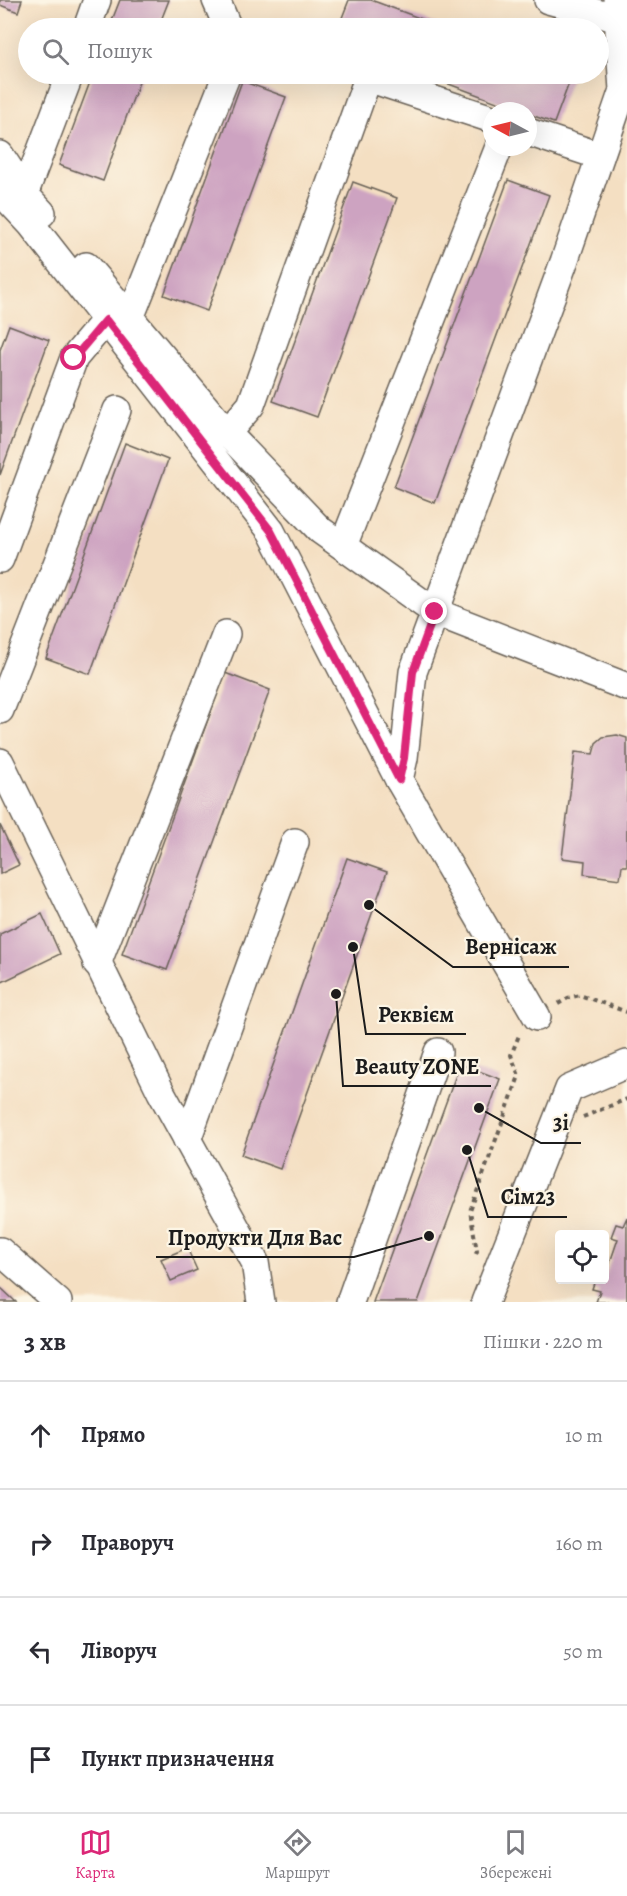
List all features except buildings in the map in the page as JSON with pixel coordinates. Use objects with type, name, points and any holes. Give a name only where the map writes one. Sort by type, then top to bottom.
[{"type":"street","points":[[91,18],[97,0]]},
{"type":"street","points":[[216,0],[224,18]]},
{"type":"street","points":[[399,780],[404,758],[413,672],[564,262],[623,90],[618,10],[548,0]]},
{"type":"street","points":[[12,191],[65,84]]},
{"type":"street","points":[[0,559],[74,358],[118,319],[223,84]]},
{"type":"street","points":[[226,433],[251,405],[366,84]]},
{"type":"street","points":[[386,84],[483,116]]},
{"type":"street","points":[[537,135],[600,156]]},
{"type":"street","points":[[0,155],[12,191],[31,224],[226,433],[321,530],[435,612],[627,687]]},
{"type":"street","points":[[343,546],[496,156]]},
{"type":"street","points":[[118,319],[271,531],[399,780],[537,1017]]},
{"type":"street","points":[[0,710],[117,410]]},
{"type":"street","points":[[97,964],[226,634]]},
{"type":"street","points":[[0,762],[161,1092],[255,1262],[261,1302]]},
{"type":"street","points":[[187,1140],[295,842]]},
{"type":"street","points":[[350,1302],[438,1052]]},
{"type":"street","points":[[485,1302],[569,1089],[624,1065]]},
{"type":"street","points":[[0,1251],[58,1302]]},
{"type":"path","points":[[473,1261],[477,1251],[470,1211],[519,1076],[512,1055],[523,1025],[568,998],[580,995],[627,1012]]},
{"type":"path","points":[[579,1118],[627,1099]]},
{"type":"place","name":"Вернісаж","points":[[369,905]]},
{"type":"place","name":"Реквієм","points":[[353,947]]},
{"type":"place","name":"Beauty ZONE","points":[[336,994]]},
{"type":"place","name":"3i","points":[[479,1108]]},
{"type":"place","name":"Сім23","points":[[467,1150]]},
{"type":"place","name":"Продукти Для Вас","points":[[429,1236]]},
{"type":"route","points":[[74,358],[106,320],[271,531],[399,780],[404,758],[413,672],[435,612]]}]
